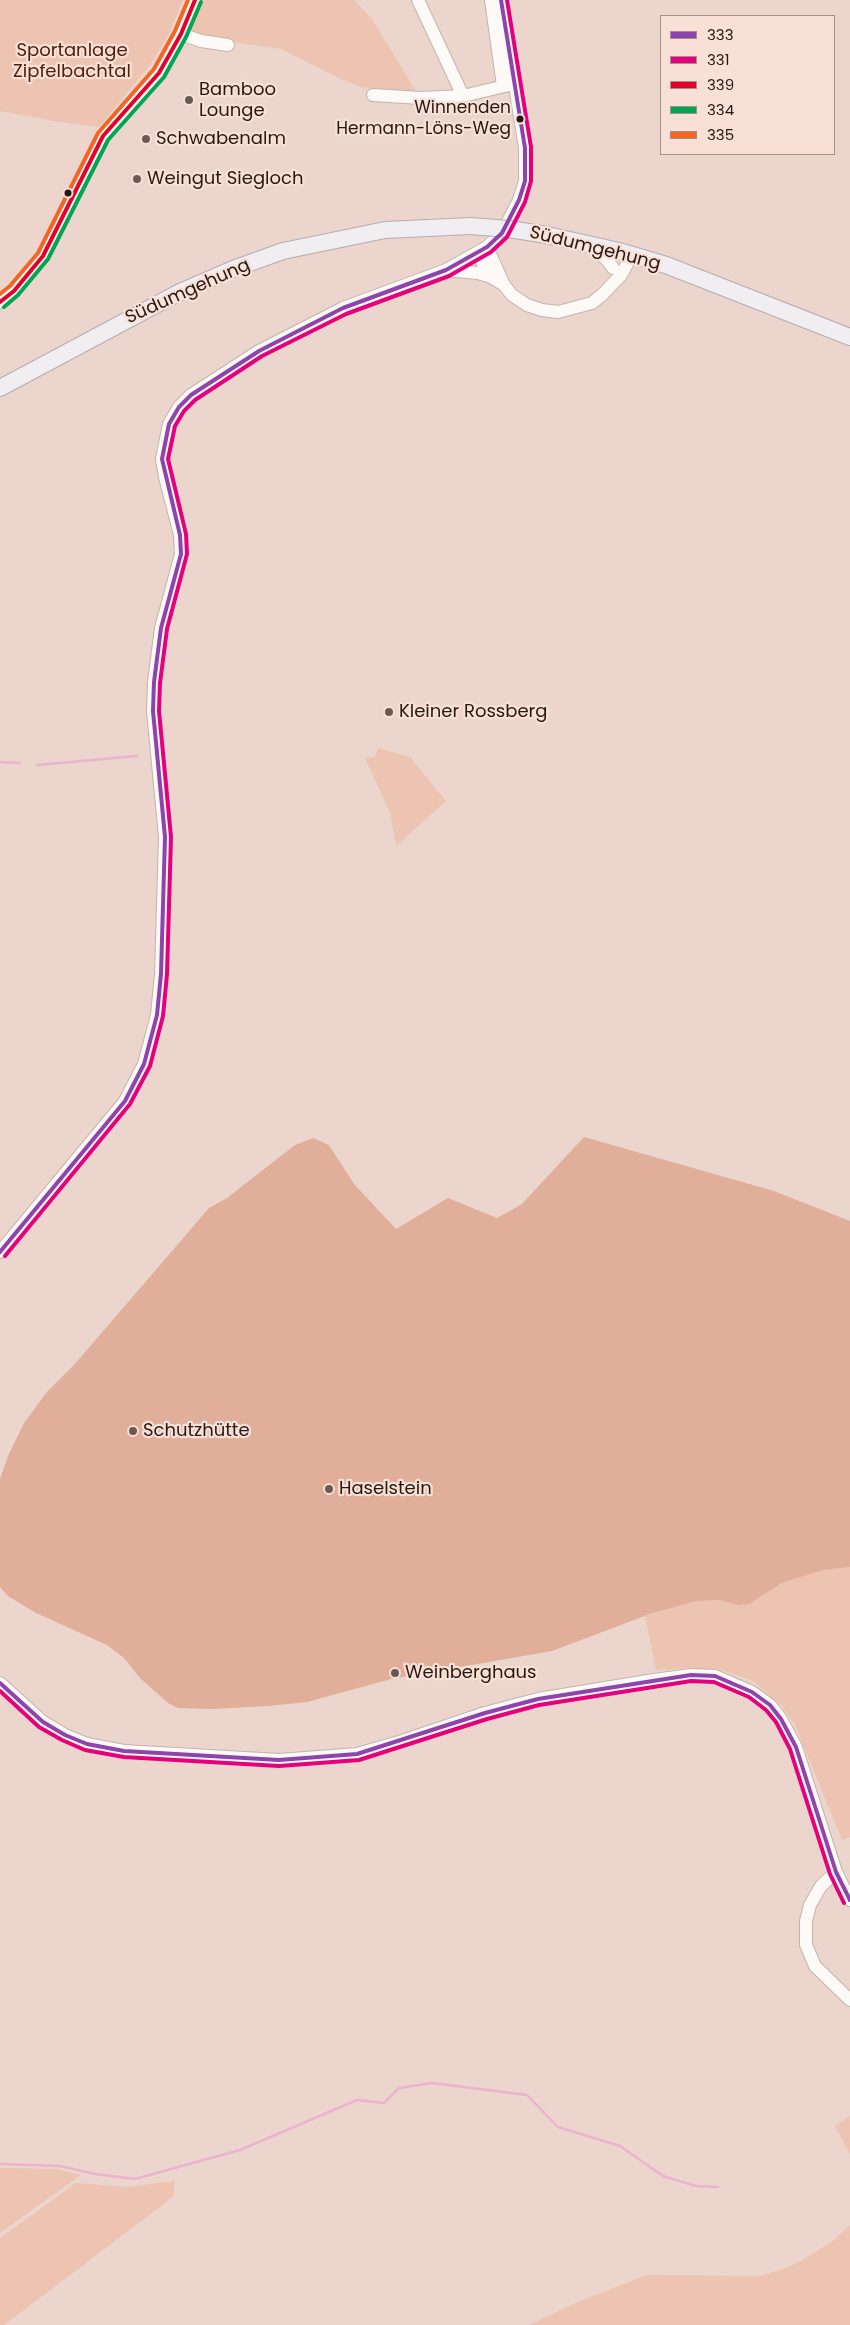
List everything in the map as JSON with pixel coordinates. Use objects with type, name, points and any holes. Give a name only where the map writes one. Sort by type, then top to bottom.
[{"type":"main road","name":"Südumgehung","points":[[0,388],[180,292],[233,269],[282,251],[385,230],[470,226],[509,229],[587,244],[625,253],[700,277],[850,337]]},
{"type":"street","points":[[0,302],[19,286],[43,256],[103,136],[159,73],[181,34],[195,0]]},
{"type":"street","points":[[418,0],[463,96]]},
{"type":"street","points":[[0,1252],[125,1101],[144,1064],[157,1015],[161,974],[164,837],[153,711],[154,682],[161,628],[181,554],[180,535],[164,477],[162,459],[169,424],[179,407],[191,395],[259,351],[343,308],[446,270],[482,250],[502,233],[519,200],[525,181],[525,148],[508,85],[490,0]]},
{"type":"street","points":[[501,0],[508,85]]},
{"type":"street","points":[[181,34],[201,41],[228,45]]},
{"type":"street","points":[[373,95],[422,98],[463,96],[508,85]]},
{"type":"street","points":[[587,244],[606,259],[613,268]]},
{"type":"street","points":[[482,250],[491,277]]},
{"type":"street","points":[[482,250],[512,295],[527,305],[542,310],[558,312],[592,303],[628,266],[625,253]]},
{"type":"street","points":[[612,283],[613,268],[625,253]]},
{"type":"street","points":[[446,270],[478,273],[491,277],[504,285]]},
{"type":"street","points":[[0,1683],[43,1722],[65,1735],[87,1744],[124,1751],[279,1760],[313,1759],[357,1754],[402,1741],[485,1712],[538,1700],[654,1680],[691,1675],[715,1676],[752,1692],[770,1705],[781,1719],[796,1747],[836,1872],[850,1900]]},
{"type":"street","points":[[836,1872],[821,1886],[810,1905],[806,1921],[806,1945],[815,1966],[850,2000]]},
{"type":"green space","name":"Sportanlage Zipfelbachtal","points":[[0,0],[183,0],[169,34],[150,65],[99,127],[0,111]]},
{"type":"green space","points":[[203,0],[354,0],[372,19],[417,93],[361,87],[281,49],[206,38],[191,29]]},
{"type":"green space","points":[[378,748],[410,757],[446,801],[396,846],[390,812],[365,758],[375,757]]},
{"type":"green space","points":[[850,1567],[850,1837],[842,1840],[795,1725],[780,1704],[753,1681],[722,1670],[686,1668],[656,1670],[645,1616],[697,1601],[719,1600],[738,1605],[749,1604],[782,1583],[823,1570]]},
{"type":"green space","points":[[850,2116],[850,2154],[835,2126]]},
{"type":"green space","points":[[0,2168],[56,2169],[81,2175],[0,2233]]},
{"type":"green space","points":[[175,2181],[173,2197],[4,2325],[0,2325],[0,2238],[76,2183],[128,2187]]},
{"type":"green space","points":[[850,2225],[850,2325],[529,2325],[580,2301],[647,2275],[760,2276],[783,2269],[803,2260],[834,2240]]},
{"type":"shaded area","points":[[584,1137],[774,1191],[850,1221],[850,1567],[823,1570],[782,1583],[749,1604],[738,1605],[719,1600],[697,1601],[650,1614],[552,1651],[391,1679],[307,1702],[213,1709],[178,1708],[168,1703],[140,1678],[124,1658],[107,1645],[36,1613],[8,1596],[0,1587],[0,1479],[8,1456],[24,1423],[46,1393],[74,1365],[209,1208],[227,1198],[295,1145],[313,1138],[329,1145],[354,1184],[396,1229],[448,1198],[497,1218],[522,1204]]},
{"type":"waterway","points":[[37,765],[137,756]]},
{"type":"waterway","points":[[0,762],[20,763]]},
{"type":"waterway","points":[[0,2164],[60,2166],[95,2174],[135,2179],[240,2150],[357,2100],[384,2103],[399,2088],[432,2083],[527,2095],[558,2127],[620,2146],[663,2176],[696,2186],[718,2187]]},
{"type":"transit line","name":"335","points":[[0,294],[10,286],[38,253],[98,133],[154,69],[175,31],[188,0]]},
{"type":"transit line","name":"339","points":[[0,302],[14,291],[43,256],[103,136],[159,73],[181,34],[195,0]]},
{"type":"transit line","name":"333","points":[[0,1252],[125,1101],[144,1064],[157,1015],[161,974],[165,837],[153,711],[154,682],[161,628],[181,554],[180,535],[162,459],[169,424],[179,407],[191,395],[259,351],[343,308],[446,270],[487,247],[502,233],[519,200],[525,181],[525,148],[501,0]]},
{"type":"transit line","name":"331","points":[[5,1256],[130,1104],[150,1066],[163,1016],[167,974],[171,837],[159,711],[160,683],[167,629],[187,554],[186,534],[168,459],[175,426],[184,411],[195,400],[262,356],[346,314],[449,276],[491,252],[507,237],[525,202],[531,181],[531,147],[507,0]]},
{"type":"transit line","name":"334","points":[[4,307],[18,295],[48,259],[108,140],[164,77],[186,37],[201,2]]},
{"type":"transit line","name":"333","points":[[0,1683],[43,1722],[65,1735],[87,1744],[124,1751],[279,1760],[357,1754],[485,1713],[538,1699],[691,1675],[715,1676],[752,1692],[770,1705],[781,1719],[796,1747],[836,1872],[850,1900]]},
{"type":"transit line","name":"331","points":[[0,1691],[39,1727],[85,1750],[124,1757],[279,1766],[359,1760],[487,1719],[539,1705],[691,1681],[714,1682],[749,1697],[766,1710],[776,1722],[790,1749],[830,1874],[844,1903]]},
{"type":"place","name":"Bamboo Lounge","points":[[189,100]]},
{"type":"place","name":"Winnenden Hermann-Löns-Weg","points":[[520,119]]},
{"type":"place","name":"Schwabenalm","points":[[146,139]]},
{"type":"place","name":"Weingut Siegloch","points":[[137,179]]},
{"type":"place","name":"Kleiner Rossberg","points":[[389,712]]},
{"type":"place","name":"Schutzhütte","points":[[133,1431]]},
{"type":"place","name":"Haselstein","points":[[329,1489]]},
{"type":"place","name":"Weinberghaus","points":[[395,1673]]}]
